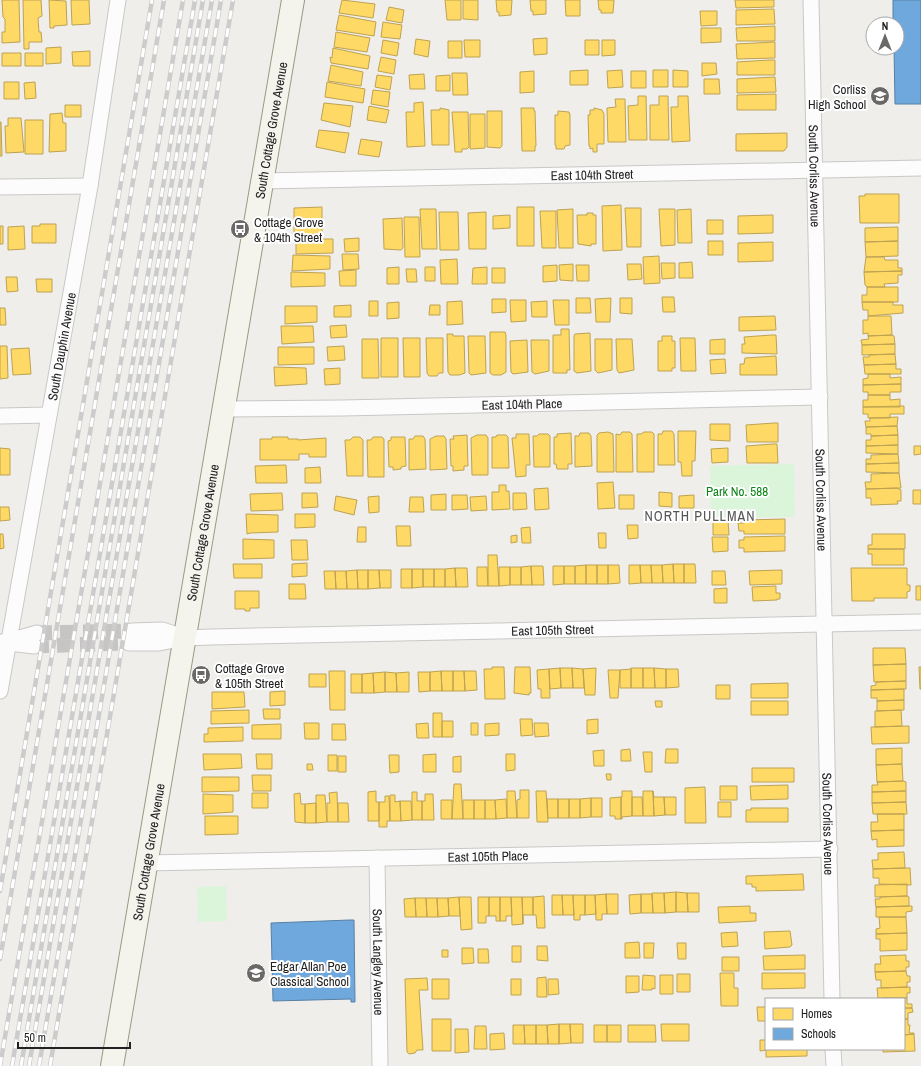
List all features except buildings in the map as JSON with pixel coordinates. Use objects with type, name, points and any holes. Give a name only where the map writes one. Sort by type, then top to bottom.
[{"type":"street","name":"South Dauphin Avenue","points":[[0,691],[4,641],[49,415],[90,186],[118,0]]},
{"type":"street","name":"South Cottage Grove Avenue","points":[[112,1066],[293,0]]},
{"type":"street","name":"South Corliss Avenue","points":[[812,0],[814,170],[830,849],[832,998]]},
{"type":"street","name":"East 104th Street","points":[[262,181],[921,168]]},
{"type":"street","points":[[0,187],[90,186]]},
{"type":"street","name":"East 104th Place","points":[[224,409],[343,408],[820,397]]},
{"type":"street","points":[[0,416],[49,415]]},
{"type":"street","name":"East 105th Street","points":[[130,637],[159,644],[185,638],[921,622]]},
{"type":"street","points":[[4,641],[36,640]]},
{"type":"street","name":"East 105th Place","points":[[146,863],[830,849]]},
{"type":"street","name":"South Langley Avenue","points":[[377,858],[380,1066]]},
{"type":"street","points":[[833,1050],[834,1066]]},
{"type":"green space","name":"Park No. 588","points":[[794,464],[795,517],[711,517],[710,466]]},
{"type":"green space","points":[[226,886],[227,921],[198,922],[197,887]]},
{"type":"tunnel","points":[[37,633],[131,631]]},
{"type":"tunnel","points":[[34,646],[129,643]]},
{"type":"railway","points":[[0,891],[152,0]]},
{"type":"railway","points":[[0,959],[164,0]]},
{"type":"railway","points":[[0,1066],[183,0]]},
{"type":"railway","points":[[12,1066],[195,0]]},
{"type":"railway","points":[[21,1066],[203,0]]},
{"type":"railway","points":[[29,1066],[212,0]]},
{"type":"railway","points":[[39,1066],[221,0]]},
{"type":"railway","points":[[50,1066],[233,0]]},
{"type":"place","name":"Corliss High School","points":[[880,96]]},
{"type":"place","name":"Cottage Grove & 104th Street","points":[[240,229]]},
{"type":"place","name":"Cottage Grove & 105th Street","points":[[201,675]]},
{"type":"place","name":"Edgar Allan Poe Classical School","points":[[256,973]]},
{"type":"district","name":"NORTH PULLMAN","points":[[700,516]]}]
